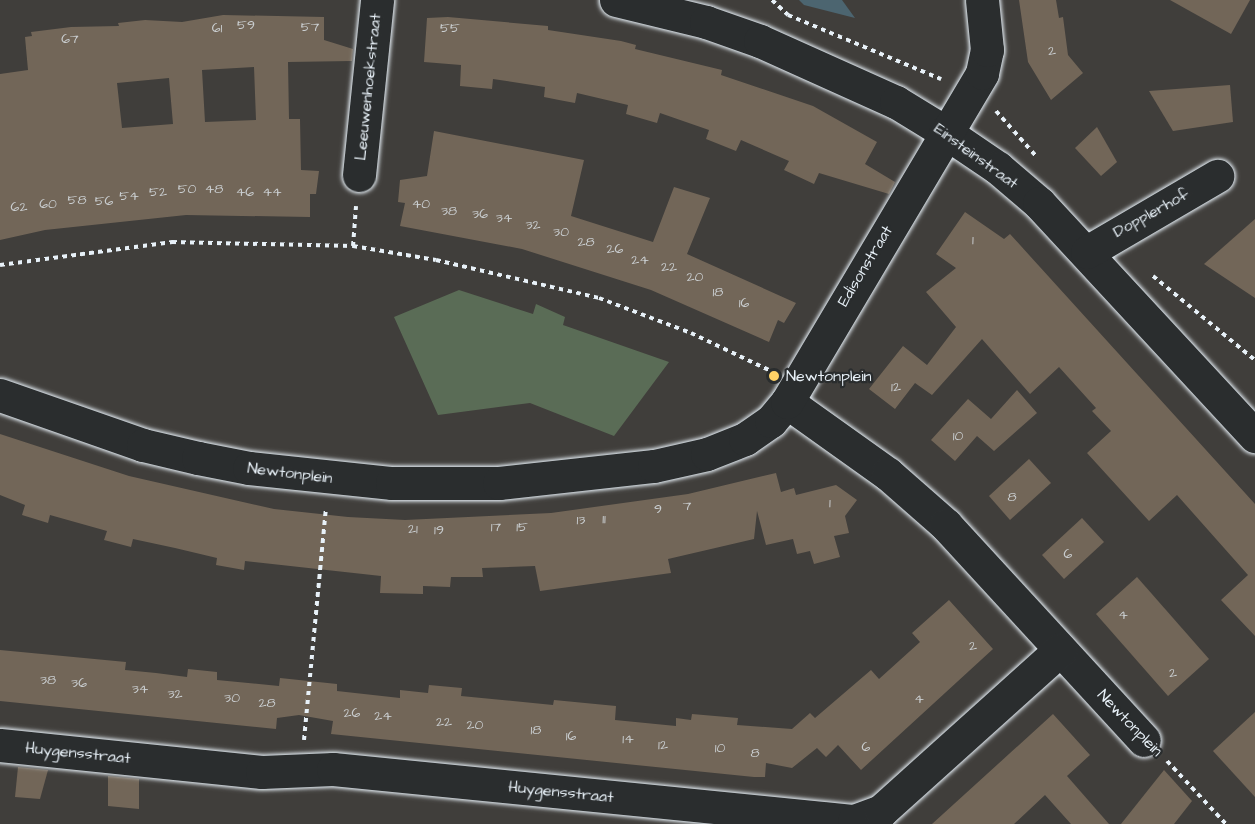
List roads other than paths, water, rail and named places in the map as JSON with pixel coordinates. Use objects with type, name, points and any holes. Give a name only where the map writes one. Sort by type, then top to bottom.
[{"type":"street","name":"Leeuwenhoekstraat","points":[[359,175],[377,0]]},
{"type":"street","name":"Einsteinstraat","points":[[616,0],[706,22],[760,41],[896,102],[998,168],[1087,252],[1255,436]]},
{"type":"street","name":"Edisonstraat","points":[[787,402],[982,73],[987,50],[982,0]]},
{"type":"street","name":"Dopplerhof","points":[[1087,252],[1217,176]]},
{"type":"street","name":"Newtonplein","points":[[0,394],[143,445],[249,468],[392,483],[499,483],[654,466],[707,454],[745,439],[771,421],[787,402],[888,474],[946,525],[1144,740]]},
{"type":"street","name":"Huygensstraat","points":[[0,745],[262,772],[333,769],[854,821],[881,811],[1060,650]]},
{"type":"water","points":[[799,0],[842,0],[855,18],[804,5]]},
{"type":"place","name":"Newtonplein","points":[[774,376]]}]
